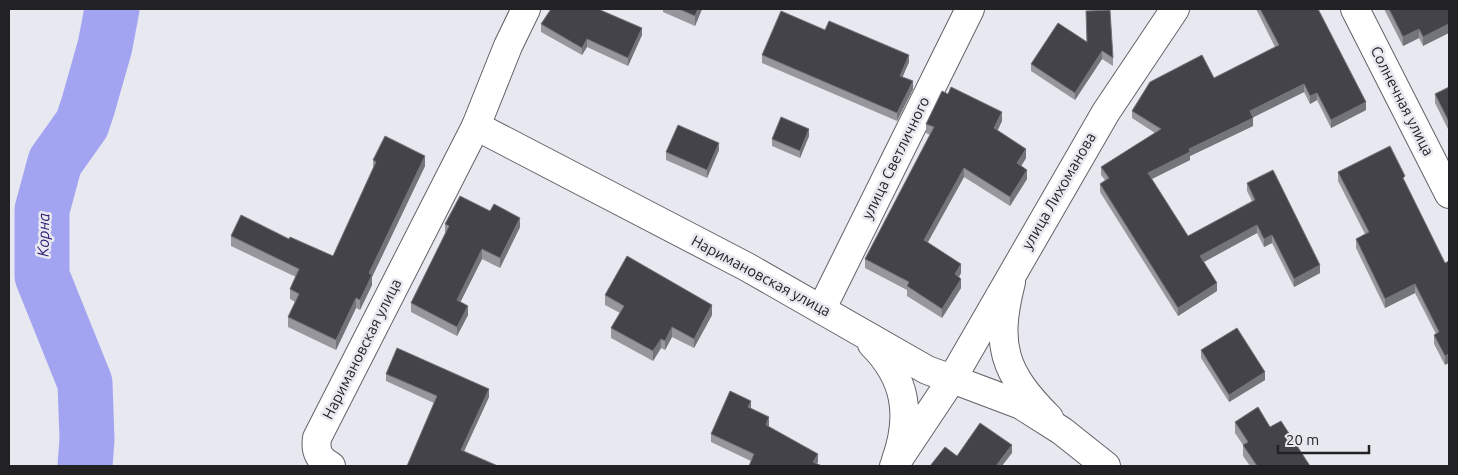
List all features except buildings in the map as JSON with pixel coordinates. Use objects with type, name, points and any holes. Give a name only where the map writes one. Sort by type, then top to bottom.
[{"type":"street","name":"Наримановская улица","points":[[331,466],[322,460],[317,453],[317,438],[476,126],[508,46],[526,9]]},
{"type":"street","name":"улица Светличного","points":[[822,308],[970,9]]},
{"type":"street","name":"улица Лихоманова","points":[[952,379],[1106,112],[1175,9]]},
{"type":"street","name":"Солнечная улица","points":[[1355,9],[1449,194]]},
{"type":"street","name":"Наримановская улица","points":[[476,126],[822,308],[927,370],[1021,405],[1062,431]]},
{"type":"street","points":[[1015,268],[1003,321],[1003,342],[1007,360],[1015,379],[1027,396],[1062,431],[1106,466]]},
{"type":"street","points":[[856,328],[886,362],[902,391],[906,406],[904,435],[894,466]]},
{"type":"street","points":[[894,466],[952,379]]},
{"type":"waterway","name":"Корна","points":[[85,466],[87,439],[85,383],[42,276],[42,210],[55,162],[82,124],[105,46],[112,9]]}]
